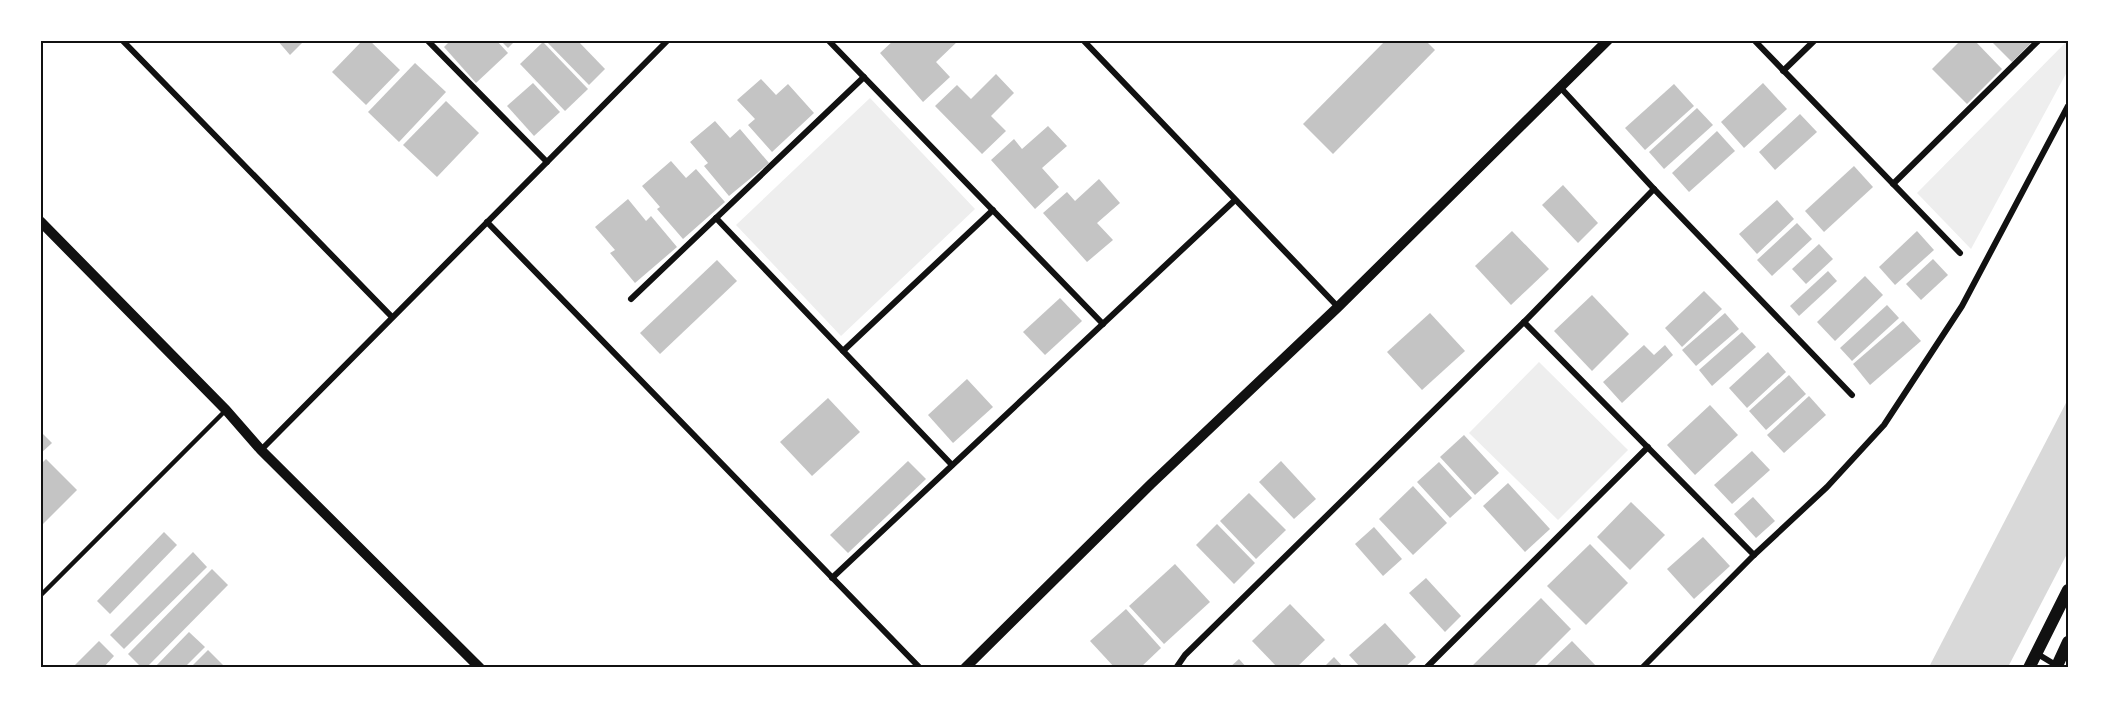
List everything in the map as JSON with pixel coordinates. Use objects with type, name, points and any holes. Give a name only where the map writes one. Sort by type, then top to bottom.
[{"type":"main road","points":[[2029,668],[2068,590]]},
{"type":"main road","points":[[2057,667],[2068,642]]},
{"type":"street","points":[[122,40],[392,317]]},
{"type":"street","points":[[427,40],[547,162]]},
{"type":"street","points":[[261,450],[668,40]]},
{"type":"street","points":[[828,40],[1103,324]]},
{"type":"street","points":[[1083,40],[1338,307]]},
{"type":"street","points":[[965,668],[1151,484],[1338,307],[1608,40]]},
{"type":"street","points":[[1754,40],[1960,254]]},
{"type":"street","points":[[1783,71],[1815,40]]},
{"type":"street","points":[[1893,184],[2039,40]]},
{"type":"street","points":[[631,299],[864,77]]},
{"type":"street","points":[[1560,87],[1654,189],[1852,395]]},
{"type":"street","points":[[1642,668],[1754,555],[1827,487],[1884,425],[1962,306],[2068,106]]},
{"type":"street","points":[[1176,668],[1185,655],[1524,322],[1654,189]]},
{"type":"street","points":[[832,578],[1235,200]]},
{"type":"street","points":[[843,351],[993,210]]},
{"type":"street","points":[[716,218],[952,465]]},
{"type":"street","points":[[40,221],[226,410],[261,450],[480,668]]},
{"type":"street","points":[[487,222],[920,668]]},
{"type":"street","points":[[1524,322],[1754,555]]},
{"type":"street","points":[[1426,668],[1648,447]]},
{"type":"street","points":[[2036,653],[2057,667]]},
{"type":"lane","points":[[40,596],[226,410]]},
{"type":"shaded area","points":[[2067,41],[2068,70],[1971,249],[1917,193]]},
{"type":"shaded area","points":[[870,98],[975,209],[841,336],[736,225]]},
{"type":"shaded area","points":[[1539,362],[1628,450],[1558,520],[1469,433]]},
{"type":"shaded area","points":[[2068,399],[2068,552],[2008,667],[1929,667]]},
{"type":"building","points":[[277,40],[305,40],[290,55]]},
{"type":"building","points":[[363,40],[369,40],[400,70],[366,105],[332,72]]},
{"type":"building","points":[[451,40],[496,40],[508,53],[476,83],[444,47]]},
{"type":"building","points":[[500,40],[516,40],[508,48]]},
{"type":"building","points":[[545,40],[577,40],[605,69],[589,85]]},
{"type":"building","points":[[894,40],[959,40],[936,62],[950,77],[923,102],[880,53]]},
{"type":"building","points":[[1386,40],[1425,40],[1435,50],[1333,154],[1303,124]]},
{"type":"building","points":[[1961,40],[1974,40],[2002,69],[1967,104],[1932,69]]},
{"type":"building","points":[[1990,40],[2034,40],[2012,62]]},
{"type":"building","points":[[543,42],[588,89],[565,111],[520,64]]},
{"type":"building","points":[[415,63],[446,92],[399,142],[368,112]]},
{"type":"building","points":[[996,74],[1014,93],[991,116],[1006,131],[982,154],[935,106],[957,85],[971,99]]},
{"type":"building","points":[[761,79],[776,95],[788,84],[814,113],[772,152],[748,125],[755,119],[737,100]]},
{"type":"building","points":[[533,83],[560,112],[534,136],[507,106]]},
{"type":"building","points":[[1763,83],[1787,109],[1744,148],[1721,122]]},
{"type":"building","points":[[1674,84],[1694,106],[1645,150],[1625,128]]},
{"type":"building","points":[[446,101],[479,133],[437,177],[403,145]]},
{"type":"building","points":[[1697,108],[1713,125],[1664,169],[1649,152]]},
{"type":"building","points":[[1800,114],[1817,132],[1775,170],[1759,152]]},
{"type":"building","points":[[715,121],[730,138],[740,129],[769,163],[729,196],[704,166],[708,163],[690,142]]},
{"type":"building","points":[[1048,126],[1067,146],[1042,168],[1059,187],[1035,209],[991,160],[1014,139],[1022,149]]},
{"type":"building","points":[[1717,131],[1735,151],[1689,192],[1672,173]]},
{"type":"building","points":[[671,161],[686,178],[696,169],[725,202],[683,239],[657,209],[660,207],[642,186]]},
{"type":"building","points":[[1854,166],[1873,187],[1824,232],[1805,211]]},
{"type":"building","points":[[1099,179],[1120,203],[1097,223],[1113,240],[1087,262],[1043,213],[1067,192],[1075,201]]},
{"type":"building","points":[[1563,185],[1598,223],[1578,243],[1542,205]]},
{"type":"building","points":[[628,199],[646,221],[651,216],[677,247],[635,283],[610,253],[615,250],[595,227]]},
{"type":"building","points":[[1777,200],[1794,219],[1757,254],[1739,234]]},
{"type":"building","points":[[1797,223],[1812,239],[1772,276],[1757,260]]},
{"type":"building","points":[[1512,231],[1549,269],[1511,305],[1475,266]]},
{"type":"building","points":[[1917,231],[1934,250],[1895,285],[1879,267]]},
{"type":"building","points":[[1819,244],[1833,259],[1806,284],[1792,269]]},
{"type":"building","points":[[1933,259],[1948,275],[1921,300],[1906,284]]},
{"type":"building","points":[[717,260],[737,281],[660,354],[640,333]]},
{"type":"building","points":[[1828,271],[1837,281],[1799,316],[1790,306]]},
{"type":"building","points":[[1865,276],[1883,295],[1835,341],[1817,322]]},
{"type":"building","points":[[1704,291],[1722,309],[1682,347],[1665,328]]},
{"type":"building","points":[[1592,295],[1629,334],[1592,371],[1554,331]]},
{"type":"building","points":[[1060,298],[1082,321],[1045,355],[1023,332]]},
{"type":"building","points":[[1887,305],[1899,318],[1852,361],[1840,348]]},
{"type":"building","points":[[1430,313],[1465,351],[1422,390],[1387,352]]},
{"type":"building","points":[[1725,313],[1739,329],[1696,366],[1682,350]]},
{"type":"building","points":[[1903,321],[1921,341],[1870,385],[1853,364]]},
{"type":"building","points":[[1742,332],[1756,347],[1712,386],[1699,370]]},
{"type":"building","points":[[1644,345],[1654,355],[1665,345],[1673,355],[1622,403],[1603,382]]},
{"type":"building","points":[[1768,352],[1786,372],[1747,408],[1729,388]]},
{"type":"building","points":[[1789,375],[1806,394],[1766,430],[1749,411]]},
{"type":"building","points":[[967,379],[993,407],[953,443],[928,415]]},
{"type":"building","points":[[1809,396],[1826,415],[1784,453],[1767,435]]},
{"type":"building","points":[[828,398],[860,432],[812,476],[780,442]]},
{"type":"building","points":[[1710,405],[1738,435],[1695,475],[1667,445]]},
{"type":"building","points":[[40,431],[52,443],[40,454]]},
{"type":"building","points":[[1464,435],[1499,473],[1475,495],[1440,457]]},
{"type":"building","points":[[1752,451],[1770,470],[1732,504],[1714,485]]},
{"type":"building","points":[[46,459],[77,490],[40,527],[40,465]]},
{"type":"building","points":[[908,461],[926,479],[848,553],[830,535]]},
{"type":"building","points":[[1281,461],[1316,499],[1294,519],[1259,482]]},
{"type":"building","points":[[1439,462],[1472,498],[1450,518],[1417,482]]},
{"type":"building","points":[[1508,483],[1550,529],[1525,552],[1483,506]]},
{"type":"building","points":[[1413,486],[1447,523],[1413,555],[1379,519]]},
{"type":"building","points":[[1249,493],[1286,530],[1256,559],[1220,521]]},
{"type":"building","points":[[1753,497],[1775,521],[1756,538],[1734,514]]},
{"type":"building","points":[[1631,502],[1665,535],[1630,570],[1597,537]]},
{"type":"building","points":[[1217,524],[1255,563],[1234,584],[1196,545]]},
{"type":"building","points":[[1374,527],[1402,559],[1383,576],[1355,544]]},
{"type":"building","points":[[164,532],[177,545],[110,614],[97,601]]},
{"type":"building","points":[[1703,537],[1730,566],[1694,599],[1667,569]]},
{"type":"building","points":[[1590,544],[1628,583],[1586,625],[1547,586]]},
{"type":"building","points":[[193,552],[207,567],[124,649],[110,635]]},
{"type":"building","points":[[1175,564],[1210,602],[1164,644],[1129,606]]},
{"type":"building","points":[[212,569],[228,585],[146,668],[142,668],[128,654]]},
{"type":"building","points":[[1426,578],[1461,616],[1445,632],[1409,593]]},
{"type":"building","points":[[1541,598],[1571,629],[1532,668],[1470,668]]},
{"type":"building","points":[[1290,604],[1325,640],[1296,668],[1278,668],[1252,641]]},
{"type":"building","points":[[1126,609],[1161,648],[1140,668],[1115,668],[1090,641]]},
{"type":"building","points":[[1385,623],[1416,657],[1404,668],[1361,668],[1349,655]]},
{"type":"building","points":[[189,632],[205,647],[184,668],[154,668]]},
{"type":"building","points":[[99,641],[114,656],[103,668],[72,668]]},
{"type":"building","points":[[1572,641],[1598,668],[1544,668]]},
{"type":"building","points":[[208,650],[226,668],[190,668]]},
{"type":"building","points":[[1334,657],[1344,668],[1323,668]]},
{"type":"building","points":[[1239,659],[1247,668],[1229,668]]}]
